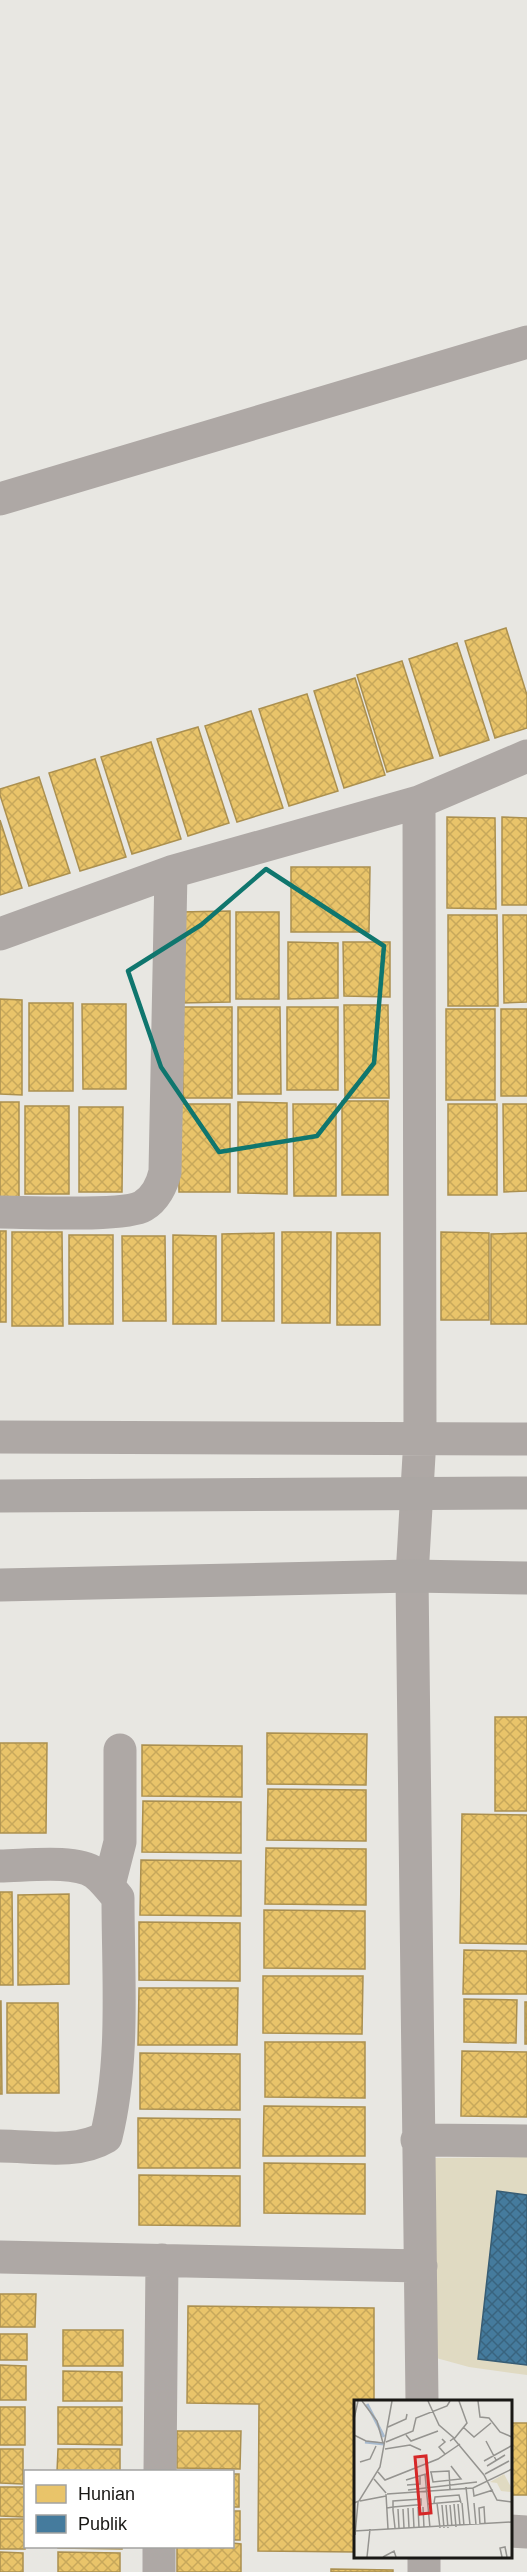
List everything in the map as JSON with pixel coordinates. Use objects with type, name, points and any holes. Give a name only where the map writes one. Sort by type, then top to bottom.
[{"type":"street","points":[[0,499],[527,342]]},
{"type":"street","points":[[0,934],[171,872],[419,802],[527,756]]},
{"type":"street","points":[[419,802],[420,1438],[412,1576],[417,2140],[422,2400]]},
{"type":"street","points":[[0,1212],[114,1212],[142,1207],[155,1196],[165,1172],[171,872]]},
{"type":"street","points":[[0,1437],[527,1439]]},
{"type":"street","points":[[0,1496],[527,1493]]},
{"type":"street","points":[[0,1585],[412,1576],[527,1578]]},
{"type":"street","points":[[109,1885],[120,1842],[120,1750]]},
{"type":"street","points":[[0,1866],[72,1866],[95,1873],[109,1885],[118,1898],[118,2052],[113,2108],[106,2137],[92,2146],[0,2145]]},
{"type":"street","points":[[417,2140],[527,2141]]},
{"type":"street","points":[[0,2257],[421,2266]]},
{"type":"street","points":[[160,2470],[162,2260]]},
{"type":"street","points":[[512,2531],[527,2532]]},
{"type":"street","points":[[159,2548],[159,2572]]},
{"type":"highlighted area","points":[[266,869],[384,946],[374,1063],[317,1136],[219,1152],[161,1067],[128,971],[201,925]]},
{"type":"shaded area","points":[[527,2157],[527,2375],[469,2367],[429,2356],[434,2158]]},
{"type":"building: Hunian","points":[[506,628],[527,695],[527,728],[495,738],[465,641]]},
{"type":"building: Hunian","points":[[457,643],[489,740],[440,756],[409,659]]},
{"type":"building: Hunian","points":[[402,661],[433,758],[387,772],[357,675]]},
{"type":"building: Hunian","points":[[355,678],[385,775],[344,788],[314,691]]},
{"type":"building: Hunian","points":[[307,694],[338,791],[289,806],[259,709]]},
{"type":"building: Hunian","points":[[251,711],[283,808],[237,822],[205,726]]},
{"type":"building: Hunian","points":[[198,727],[229,823],[188,836],[157,739]]},
{"type":"building: Hunian","points":[[151,742],[181,839],[132,854],[101,757]]},
{"type":"building: Hunian","points":[[95,759],[126,857],[80,871],[49,773]]},
{"type":"building: Hunian","points":[[39,777],[70,873],[29,886],[0,789]]},
{"type":"building: Hunian","points":[[447,817],[495,818],[496,909],[447,908]]},
{"type":"building: Hunian","points":[[502,817],[527,818],[527,905],[502,905]]},
{"type":"building: Hunian","points":[[0,820],[22,888],[0,895]]},
{"type":"building: Hunian","points":[[291,867],[370,867],[369,932],[291,932]]},
{"type":"building: Hunian","points":[[230,911],[230,1002],[180,1003],[180,912]]},
{"type":"building: Hunian","points":[[236,912],[279,912],[279,999],[236,999]]},
{"type":"building: Hunian","points":[[448,915],[497,915],[498,1006],[448,1006]]},
{"type":"building: Hunian","points":[[503,915],[527,915],[527,1002],[504,1003]]},
{"type":"building: Hunian","points":[[288,942],[338,943],[338,998],[288,999]]},
{"type":"building: Hunian","points":[[343,942],[390,942],[390,997],[344,996]]},
{"type":"building: Hunian","points":[[0,999],[22,1000],[22,1095],[0,1094]]},
{"type":"building: Hunian","points":[[29,1003],[73,1003],[73,1091],[29,1091]]},
{"type":"building: Hunian","points":[[82,1004],[126,1004],[126,1089],[83,1089]]},
{"type":"building: Hunian","points":[[344,1005],[388,1005],[389,1098],[345,1098]]},
{"type":"building: Hunian","points":[[182,1007],[232,1007],[232,1098],[183,1098]]},
{"type":"building: Hunian","points":[[238,1007],[280,1007],[281,1094],[238,1094]]},
{"type":"building: Hunian","points":[[287,1007],[338,1007],[338,1090],[287,1090]]},
{"type":"building: Hunian","points":[[446,1009],[495,1009],[495,1100],[446,1100]]},
{"type":"building: Hunian","points":[[501,1009],[527,1009],[527,1096],[501,1096]]},
{"type":"building: Hunian","points":[[342,1101],[388,1101],[388,1195],[342,1195]]},
{"type":"building: Hunian","points":[[0,1102],[19,1102],[19,1197],[0,1197]]},
{"type":"building: Hunian","points":[[238,1102],[287,1103],[287,1194],[238,1193]]},
{"type":"building: Hunian","points":[[178,1104],[230,1104],[230,1192],[179,1192]]},
{"type":"building: Hunian","points":[[293,1104],[336,1104],[336,1196],[294,1196]]},
{"type":"building: Hunian","points":[[448,1104],[497,1104],[497,1195],[448,1195]]},
{"type":"building: Hunian","points":[[503,1104],[527,1104],[527,1191],[504,1192]]},
{"type":"building: Hunian","points":[[25,1106],[69,1106],[69,1194],[25,1194]]},
{"type":"building: Hunian","points":[[79,1107],[123,1107],[122,1192],[79,1192]]},
{"type":"building: Hunian","points":[[0,1231],[6,1231],[6,1322],[0,1322]]},
{"type":"building: Hunian","points":[[12,1232],[62,1232],[63,1326],[12,1326]]},
{"type":"building: Hunian","points":[[282,1232],[331,1232],[330,1323],[282,1323]]},
{"type":"building: Hunian","points":[[441,1232],[489,1233],[489,1320],[441,1320]]},
{"type":"building: Hunian","points":[[274,1233],[274,1321],[222,1321],[222,1234]]},
{"type":"building: Hunian","points":[[337,1233],[380,1233],[380,1325],[337,1325]]},
{"type":"building: Hunian","points":[[527,1233],[527,1324],[491,1324],[491,1234]]},
{"type":"building: Hunian","points":[[69,1235],[113,1235],[113,1324],[69,1324]]},
{"type":"building: Hunian","points":[[173,1235],[216,1236],[216,1324],[173,1324]]},
{"type":"building: Hunian","points":[[122,1236],[165,1236],[166,1321],[123,1321]]},
{"type":"building: Hunian","points":[[495,1717],[527,1717],[527,1811],[495,1811]]},
{"type":"building: Hunian","points":[[267,1733],[367,1734],[366,1785],[267,1784]]},
{"type":"building: Hunian","points":[[0,1743],[47,1743],[46,1833],[0,1833]]},
{"type":"building: Hunian","points":[[142,1745],[242,1746],[242,1797],[142,1796]]},
{"type":"building: Hunian","points":[[268,1789],[366,1790],[366,1841],[267,1840]]},
{"type":"building: Hunian","points":[[143,1801],[241,1802],[241,1853],[142,1852]]},
{"type":"building: Hunian","points":[[462,1814],[527,1815],[527,1944],[460,1943]]},
{"type":"building: Hunian","points":[[266,1848],[366,1849],[366,1905],[265,1904]]},
{"type":"building: Hunian","points":[[141,1860],[241,1861],[241,1916],[140,1915]]},
{"type":"building: Hunian","points":[[0,1892],[12,1892],[13,1985],[0,1985]]},
{"type":"building: Hunian","points":[[69,1894],[69,1984],[18,1985],[18,1895]]},
{"type":"building: Hunian","points":[[264,1910],[365,1911],[365,1969],[264,1968]]},
{"type":"building: Hunian","points":[[139,1922],[240,1923],[240,1981],[139,1980]]},
{"type":"building: Hunian","points":[[464,1950],[527,1951],[527,1994],[463,1994]]},
{"type":"building: Hunian","points":[[263,1976],[363,1976],[362,2034],[263,2033]]},
{"type":"building: Hunian","points":[[139,1988],[238,1988],[237,2045],[138,2045]]},
{"type":"building: Hunian","points":[[464,1999],[517,2000],[516,2043],[464,2042]]},
{"type":"building: Hunian","points":[[1,2001],[2,2094],[0,2094]]},
{"type":"building: Hunian","points":[[525,2002],[527,2002],[527,2044],[525,2044]]},
{"type":"building: Hunian","points":[[7,2003],[58,2003],[59,2093],[7,2093]]},
{"type":"building: Hunian","points":[[265,2042],[365,2042],[365,2098],[265,2097]]},
{"type":"building: Hunian","points":[[462,2051],[527,2052],[527,2117],[461,2116]]},
{"type":"building: Hunian","points":[[140,2053],[240,2054],[240,2110],[140,2109]]},
{"type":"building: Hunian","points":[[264,2106],[365,2107],[365,2156],[263,2156]]},
{"type":"building: Hunian","points":[[138,2118],[240,2119],[240,2168],[138,2168]]},
{"type":"building: Hunian","points":[[264,2163],[365,2164],[365,2214],[264,2213]]},
{"type":"building: Hunian","points":[[139,2175],[240,2176],[240,2226],[139,2225]]},
{"type":"building: Hunian","points":[[0,2294],[36,2294],[35,2327],[0,2327]]},
{"type":"building: Hunian","points":[[188,2306],[374,2308],[374,2400],[354,2400],[354,2552],[258,2551],[259,2404],[187,2403]]},
{"type":"building: Hunian","points":[[63,2330],[123,2330],[123,2366],[63,2366]]},
{"type":"building: Hunian","points":[[0,2334],[27,2334],[27,2360],[0,2360]]},
{"type":"building: Hunian","points":[[0,2365],[26,2366],[26,2400],[0,2400]]},
{"type":"building: Hunian","points":[[63,2371],[122,2372],[122,2401],[63,2401]]},
{"type":"building: Hunian","points":[[0,2407],[25,2407],[25,2445],[0,2445]]},
{"type":"building: Hunian","points":[[58,2407],[122,2407],[122,2445],[58,2444]]},
{"type":"building: Hunian","points":[[512,2423],[527,2423],[527,2495],[512,2495]]},
{"type":"building: Hunian","points":[[177,2431],[241,2431],[240,2469],[177,2468]]},
{"type":"building: Hunian","points":[[0,2449],[23,2449],[23,2484],[0,2483]]},
{"type":"building: Hunian","points":[[58,2449],[120,2449],[120,2470],[57,2470]]},
{"type":"building: Hunian","points":[[234,2474],[239,2474],[239,2507],[234,2507]]},
{"type":"building: Hunian","points":[[0,2487],[24,2487],[24,2517],[0,2516]]},
{"type":"building: Hunian","points":[[234,2511],[240,2511],[240,2540],[234,2540]]},
{"type":"building: Hunian","points":[[0,2519],[24,2519],[25,2549],[0,2549]]},
{"type":"building: Hunian","points":[[234,2543],[241,2544],[241,2572],[177,2572],[177,2548],[234,2548]]},
{"type":"building: Hunian","points":[[58,2548],[122,2548],[122,2549]]},
{"type":"building: Hunian","points":[[0,2552],[23,2553],[23,2572],[0,2572]]},
{"type":"building: Hunian","points":[[58,2552],[120,2553],[120,2572],[58,2572]]},
{"type":"building: Hunian","points":[[331,2569],[393,2570],[393,2572],[331,2572]]},
{"type":"building: Publik","points":[[497,2191],[527,2195],[527,2365],[478,2359]]}]
